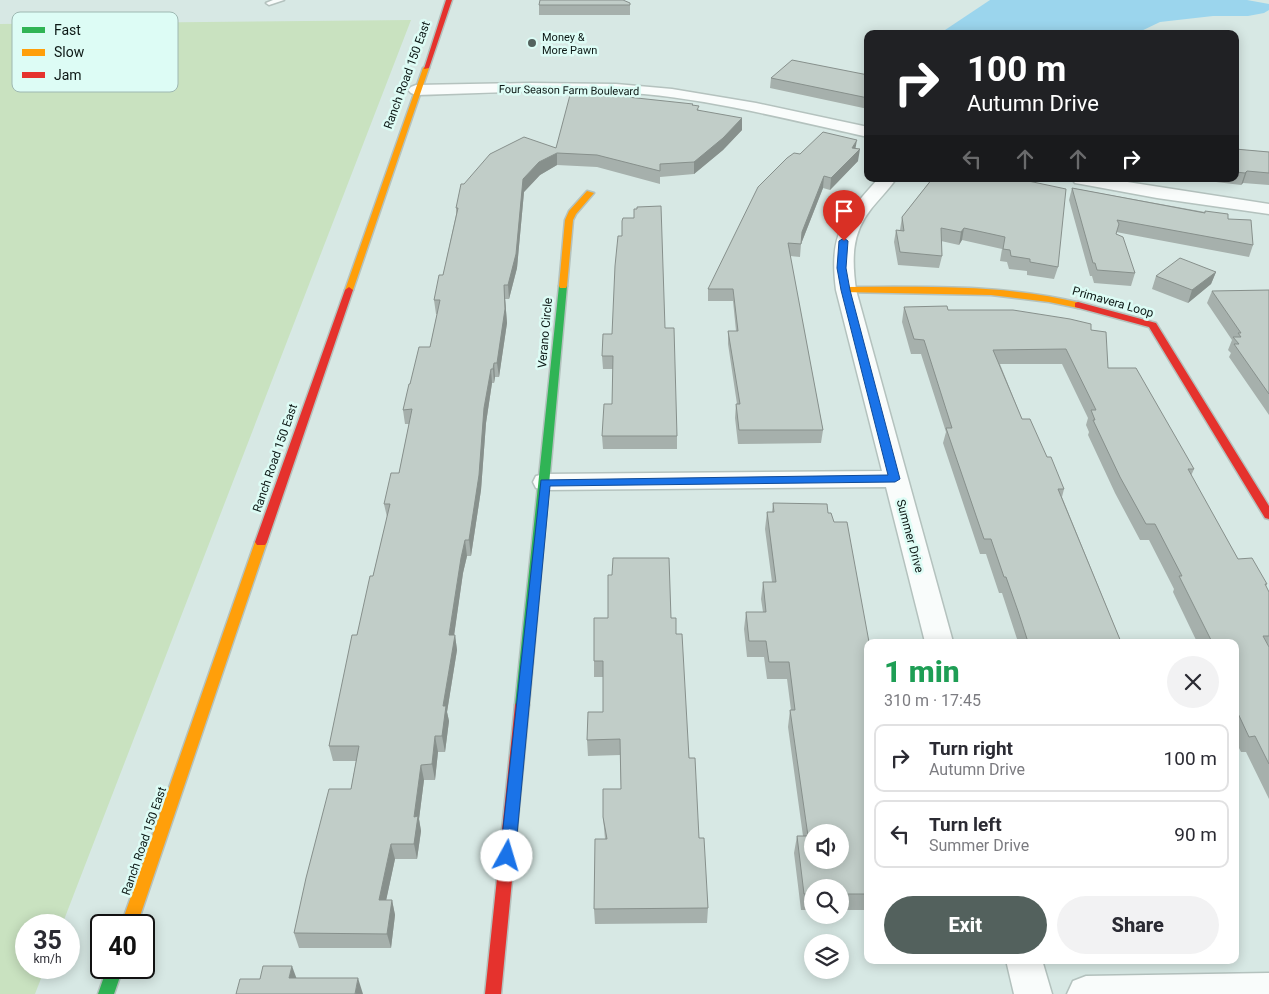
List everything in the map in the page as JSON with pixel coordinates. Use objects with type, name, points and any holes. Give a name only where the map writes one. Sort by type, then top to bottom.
[{"type":"main road","name":"Ranch Road 150 East","points":[[133,914],[416,90],[449,0]]},
{"type":"main road","name":"Verano Circle","points":[[494,994],[569,220],[572,213],[590,193]]},
{"type":"main road","name":"Primavera Loop","points":[[846,290],[948,289],[1010,292],[1080,305],[1153,326],[1269,516]]},
{"type":"main road","points":[[106,994],[111,979]]},
{"type":"street","name":"Four Season Farm Boulevard","points":[[416,90],[592,88],[645,90],[730,103],[864,131]]},
{"type":"street","name":"Summer Drive","points":[[884,182],[849,227],[844,241],[842,268],[895,479],[938,639]]},
{"type":"street","points":[[1097,182],[1157,193],[1269,208]]},
{"type":"street","points":[[545,482],[895,479]]},
{"type":"street","points":[[1025,964],[1033,994]]},
{"type":"street","points":[[1086,994],[1269,991]]},
{"type":"lane","points":[[269,3],[281,0]]},
{"type":"green space","points":[[411,20],[66,914],[15,914],[15,979],[41,979],[35,994],[0,994],[0,24],[12,24],[12,92],[178,92],[178,22]]},
{"type":"water","points":[[990,0],[1247,0],[1269,4],[1269,10],[1264,13],[1248,16],[1213,16],[1160,22],[1143,30],[945,30]]},
{"type":"building","points":[[540,0],[623,0],[630,3],[630,5],[539,5]]},
{"type":"building","points":[[792,60],[864,74],[864,97],[771,78]]},
{"type":"building","points":[[570,95],[618,96],[693,104],[699,106],[697,110],[742,118],[723,138],[694,162],[660,164],[660,171],[597,155],[557,153],[539,162],[523,179],[516,254],[508,285],[504,285],[505,309],[497,363],[494,363],[493,369],[491,369],[484,408],[479,475],[469,540],[465,540],[461,558],[449,635],[455,635],[443,706],[446,706],[442,736],[435,736],[432,764],[421,765],[414,817],[418,816],[414,844],[391,844],[379,900],[392,900],[387,934],[294,933],[329,789],[351,789],[359,746],[329,746],[352,635],[357,635],[370,576],[373,576],[390,504],[384,504],[391,473],[399,473],[412,409],[403,410],[409,384],[419,347],[430,347],[440,300],[434,300],[439,275],[443,275],[458,208],[456,208],[461,184],[464,184],[490,154],[524,137],[556,148]]},
{"type":"building","points":[[823,132],[857,140],[852,148],[860,149],[831,178],[824,176],[802,232],[801,244],[788,243],[823,430],[739,430],[736,404],[740,404],[728,331],[738,331],[733,289],[708,289],[758,187],[787,158],[794,153],[800,154]]},
{"type":"building","points":[[1239,149],[1269,152],[1269,173],[1247,171],[1245,173],[1239,172]]},
{"type":"building","points":[[930,182],[1033,182],[1066,189],[1058,267],[1030,262],[1030,259],[1011,256],[1010,250],[1003,249],[1005,237],[964,228],[961,232],[941,228],[942,256],[900,252],[896,230],[904,231],[902,217]]},
{"type":"building","points":[[1072,188],[1205,213],[1205,211],[1228,214],[1228,219],[1251,220],[1253,245],[1117,220],[1119,224],[1116,234],[1123,237],[1135,273],[1097,270],[1095,263],[1093,263]]},
{"type":"building","points":[[661,206],[665,328],[674,328],[677,436],[602,436],[604,404],[612,404],[613,356],[602,356],[603,334],[612,334],[618,236],[622,236],[623,218],[634,218],[634,209],[637,209],[637,207]]},
{"type":"building","points":[[1180,258],[1216,272],[1192,290],[1156,276]]},
{"type":"building","points":[[1269,290],[1269,394],[1234,344],[1239,344],[1233,337],[1241,337],[1238,333],[1241,333],[1212,291]]},
{"type":"building","points":[[947,306],[948,310],[1013,310],[1091,324],[1091,330],[1106,332],[1108,368],[1136,368],[1194,469],[1188,469],[1238,559],[1252,558],[1267,584],[1265,584],[1269,592],[1269,636],[1263,636],[1269,647],[1269,764],[1255,736],[1249,737],[1239,716],[1239,639],[1210,639],[1179,576],[1182,576],[1155,524],[1146,524],[1120,477],[1093,420],[1095,420],[1091,410],[1096,410],[1066,349],[993,350],[1022,419],[1030,419],[1047,457],[1051,457],[1064,489],[1058,489],[1120,639],[1027,639],[991,539],[984,539],[946,428],[952,428],[924,340],[914,339],[904,307]]},
{"type":"building","points":[[773,503],[827,504],[828,513],[831,513],[834,522],[847,522],[868,639],[864,639],[864,894],[849,894],[849,879],[804,879],[804,894],[797,836],[804,836],[804,869],[849,869],[849,824],[806,824],[790,710],[795,710],[789,662],[769,662],[766,641],[749,641],[746,612],[766,612],[763,582],[776,582],[767,512],[774,512]]},
{"type":"building","points":[[613,558],[669,558],[671,618],[676,618],[676,634],[682,634],[689,758],[695,758],[699,838],[704,838],[708,908],[594,909],[595,839],[607,839],[603,817],[603,789],[621,789],[620,739],[587,740],[588,712],[603,712],[603,661],[594,661],[594,618],[608,618],[608,575],[612,575]]},
{"type":"building","points":[[263,966],[292,966],[289,978],[358,978],[355,994],[236,994],[240,979],[260,979]]},
{"type":"traffic: fast","points":[[522,705],[563,286]]},
{"type":"traffic: fast","points":[[106,994],[111,979]]},
{"type":"traffic: slow","points":[[349,290],[426,68]]},
{"type":"traffic: slow","points":[[563,286],[569,220],[572,213],[590,193]]},
{"type":"traffic: slow","points":[[846,290],[962,290],[1020,295],[1078,305]]},
{"type":"traffic: slow","points":[[133,914],[261,542]]},
{"type":"traffic: jam","points":[[426,68],[449,0]]},
{"type":"traffic: jam","points":[[261,542],[349,290]]},
{"type":"traffic: jam","points":[[1078,305],[1153,325],[1269,515]]},
{"type":"traffic: jam","points":[[493,994],[522,705]]},
{"type":"place","name":"Money & More Pawn","points":[[532,43]]},
{"type":"route","points":[[507,856],[545,482],[895,479],[846,290],[842,268],[844,241]]}]
